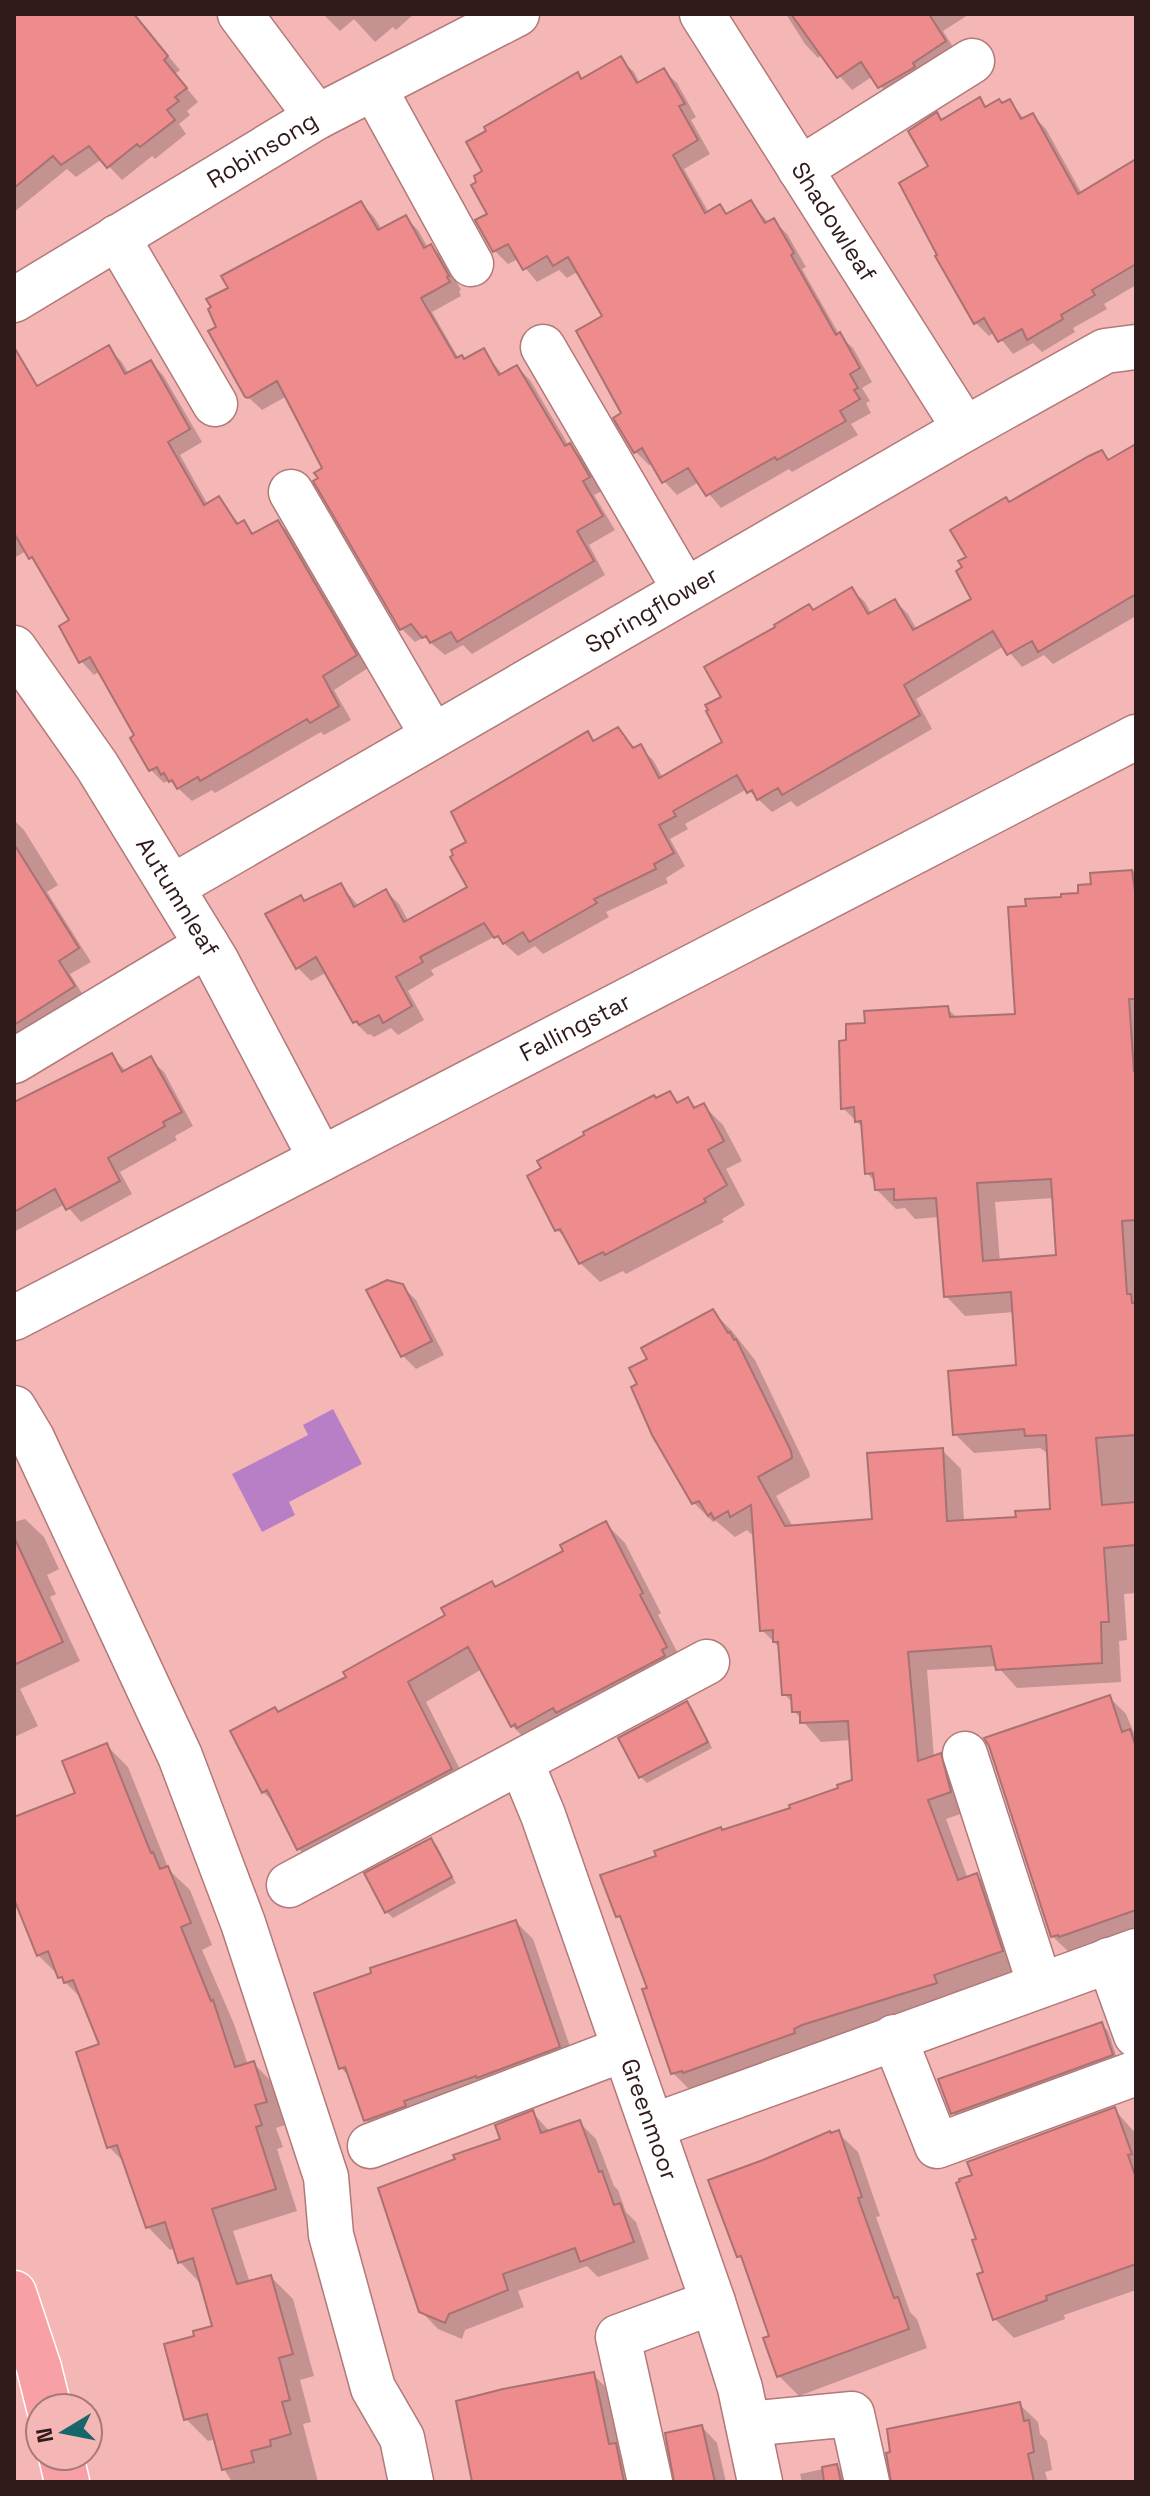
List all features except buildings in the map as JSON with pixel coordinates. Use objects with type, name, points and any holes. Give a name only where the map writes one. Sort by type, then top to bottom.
[{"type":"main road","points":[[14,2293],[45,2392]]},
{"type":"street","points":[[240,14],[317,117]]},
{"type":"street","name":"Robinsong","points":[[14,300],[317,117],[517,14]]},
{"type":"street","name":"Shadowleaf","points":[[702,14],[965,429]]},
{"type":"street","points":[[800,169],[972,61]]},
{"type":"street","points":[[374,88],[471,264]]},
{"type":"street","points":[[117,237],[215,404]]},
{"type":"street","points":[[543,347],[685,590]]},
{"type":"street","name":"Springflower","points":[[172,887],[965,429],[1105,351],[1136,347]]},
{"type":"street","points":[[291,492],[433,736]]},
{"type":"street","name":"Autumnleaf","points":[[14,648],[27,692],[97,766],[207,945],[321,1159]]},
{"type":"street","name":"Fallingstar","points":[[14,1318],[1136,737]]},
{"type":"street","points":[[14,1061],[207,945]]},
{"type":"street","points":[[14,1408],[38,1452],[180,1756],[243,1923],[326,2177],[331,2235],[373,2388],[402,2438],[411,2482]]},
{"type":"street","points":[[289,1885],[707,1662]]},
{"type":"street","points":[[965,1754],[1040,1985]]},
{"type":"street","name":"Greenmoor","points":[[521,1762],[543,1815],[713,2302],[740,2388],[760,2482]]},
{"type":"street","points":[[653,2126],[1123,1956],[1136,2035]]},
{"type":"street","points":[[894,2037],[937,2146],[1136,2073]]},
{"type":"street","points":[[370,2146],[624,2049]]},
{"type":"street","points":[[650,2482],[618,2337],[713,2302]]},
{"type":"street","points":[[748,2424],[852,2414],[867,2482]]},
{"type":"shaded area","points":[[333,1409],[362,1464],[289,1502],[295,1515],[262,1532],[232,1474],[308,1435],[303,1425]]}]
